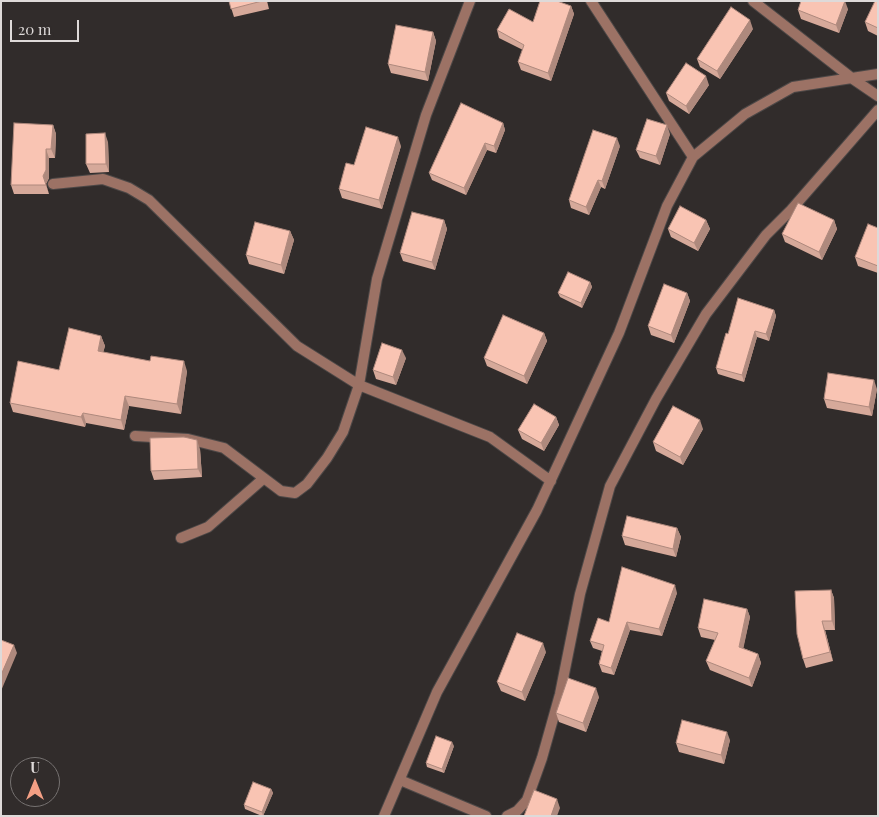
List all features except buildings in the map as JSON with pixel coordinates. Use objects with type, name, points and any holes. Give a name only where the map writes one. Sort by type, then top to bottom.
[{"type":"street","points":[[135,436],[188,439],[224,448],[281,491],[296,493],[307,484],[327,458],[343,432],[359,385],[377,279],[426,115],[470,1]]},
{"type":"street","points":[[591,1],[693,157]]},
{"type":"street","points":[[753,1],[853,80],[878,96]]},
{"type":"street","points":[[384,816],[437,692],[551,482],[619,333],[667,206],[693,157],[745,114],[793,87],[853,80],[878,74]]},
{"type":"street","points":[[508,816],[517,812],[527,800],[542,758],[560,694],[580,594],[610,486],[656,399],[706,314],[766,235],[791,210],[878,110]]},
{"type":"street","points":[[53,184],[103,179],[129,188],[148,200],[297,346],[359,385],[490,437],[551,482]]},
{"type":"street","points":[[181,538],[208,527],[263,479]]},
{"type":"street","points":[[400,780],[486,816]]}]
